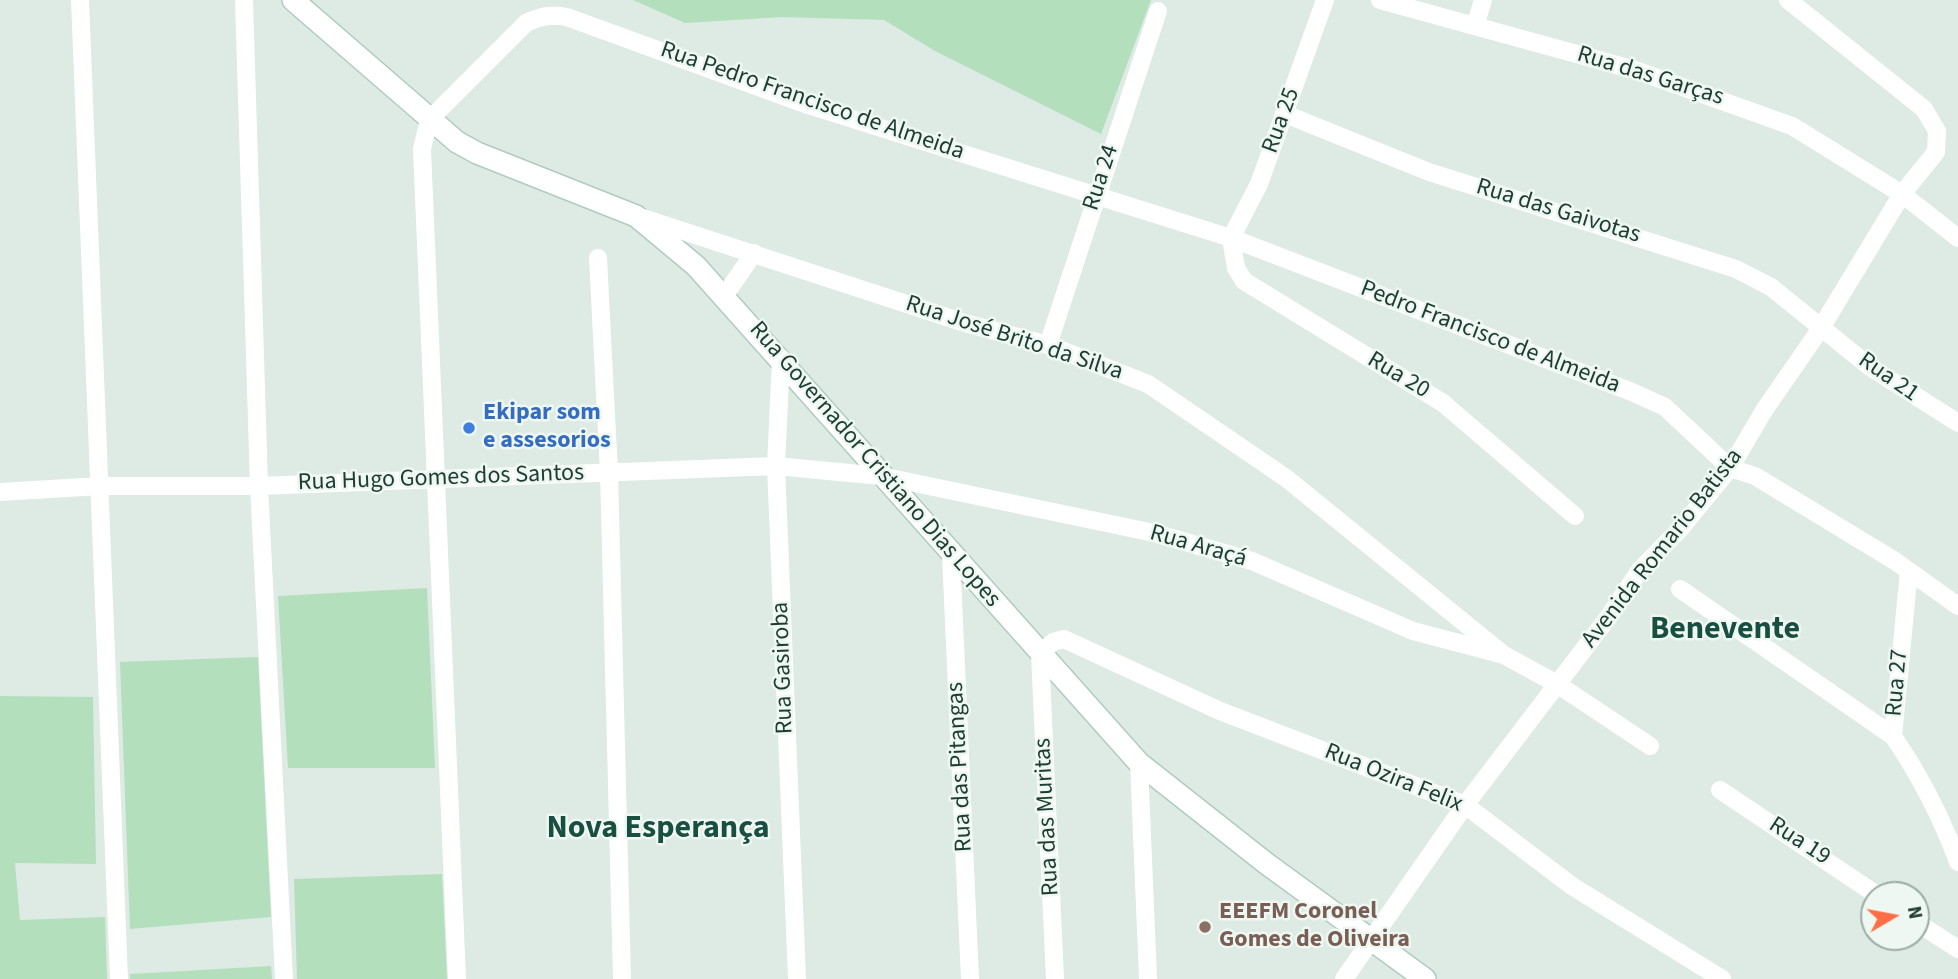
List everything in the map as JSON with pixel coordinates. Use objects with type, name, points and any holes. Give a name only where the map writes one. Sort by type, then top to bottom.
[{"type":"street","points":[[80,0],[119,979]]},
{"type":"street","points":[[244,0],[259,486],[284,979]]},
{"type":"street","name":"Rua Governador Cristiano Dias Lopes","points":[[293,0],[429,120],[477,153],[636,216],[696,265],[781,358],[951,555],[1139,763],[1425,979]]},
{"type":"street","name":"Rua 25","points":[[1231,238],[1259,184],[1325,0]]},
{"type":"street","name":"Rua das Garças","points":[[1380,0],[1635,70],[1741,105],[1816,139],[1902,194],[1958,239]]},
{"type":"street","points":[[1475,26],[1483,0]]},
{"type":"street","name":"Avenida Romario Batista","points":[[1345,979],[1465,805],[1610,615],[1640,570],[1680,529],[1730,468],[1765,409],[1821,328],[1902,194],[1936,152],[1939,142],[1933,120],[1924,109],[1788,0]]},
{"type":"street","name":"Rua 24","points":[[1048,345],[1158,10]]},
{"type":"street","name":"Rua Pedro Francisco de Almeida","points":[[429,120],[526,23],[551,14],[591,25],[808,104],[1231,238]]},
{"type":"street","name":"Rua das Gaivotas","points":[[1284,114],[1429,172],[1736,269],[1771,287],[1821,328]]},
{"type":"street","points":[[429,120],[423,136],[421,162],[457,979]]},
{"type":"street","name":"Rua José Brito da Silva","points":[[636,216],[965,323],[1048,345],[1149,384],[1286,478],[1504,655],[1557,684],[1650,746]]},
{"type":"street","name":"Pedro Francisco de Almeida","points":[[1231,238],[1665,407],[1730,468]]},
{"type":"street","name":"Rua 20","points":[[1231,238],[1236,268],[1244,281],[1443,403],[1575,516]]},
{"type":"street","points":[[725,295],[754,253]]},
{"type":"street","points":[[598,258],[609,473],[622,979]]},
{"type":"street","name":"Rua 21","points":[[1821,328],[1870,367],[1958,423]]},
{"type":"street","name":"Rua Gasiroba","points":[[781,358],[776,466],[797,979]]},
{"type":"street","name":"Rua Hugo Gomes dos Santos","points":[[0,492],[100,486],[259,486],[776,466],[881,476]]},
{"type":"street","points":[[1730,468],[1755,476],[1909,571],[1958,606]]},
{"type":"street","name":"Rua Araçá","points":[[881,476],[1154,533],[1252,561],[1413,631],[1504,655]]},
{"type":"street","name":"Rua das Pitangas","points":[[951,555],[970,979]]},
{"type":"street","name":"Rua 27","points":[[1909,571],[1893,736],[1933,799],[1958,862]]},
{"type":"street","points":[[1679,589],[1893,736]]},
{"type":"street","name":"Rua Ozira Felix","points":[[1040,654],[1058,640],[1070,641],[1220,711],[1465,805],[1572,886],[1722,979]]},
{"type":"street","name":"Rua das Muritas","points":[[1040,654],[1055,979]]},
{"type":"street","points":[[1139,763],[1149,979]]},
{"type":"street","name":"Rua 19","points":[[1720,790],[1860,884]]},
{"type":"street","points":[[1930,931],[1958,948]]},
{"type":"green space","points":[[633,0],[1151,0],[1101,134],[935,51],[884,20],[782,17],[685,23]]},
{"type":"green space","points":[[427,588],[435,768],[288,768],[278,596]]},
{"type":"green space","points":[[258,657],[271,917],[130,929],[120,662]]},
{"type":"green space","points":[[0,696],[93,697],[96,864],[15,863],[20,920],[105,917],[107,979],[0,979]]},
{"type":"green space","points":[[442,874],[447,979],[297,979],[294,879]]},
{"type":"green space","points":[[271,966],[272,979],[130,979],[130,974]]},
{"type":"place","name":"Ekipar som e assesorios","points":[[469,428]]},
{"type":"place","name":"EEEFM Coronel Gomes de Oliveira","points":[[1205,927]]},
{"type":"district","name":"Benevente","points":[[1725,631]]},
{"type":"district","name":"Nova Esperança","points":[[658,830]]}]
